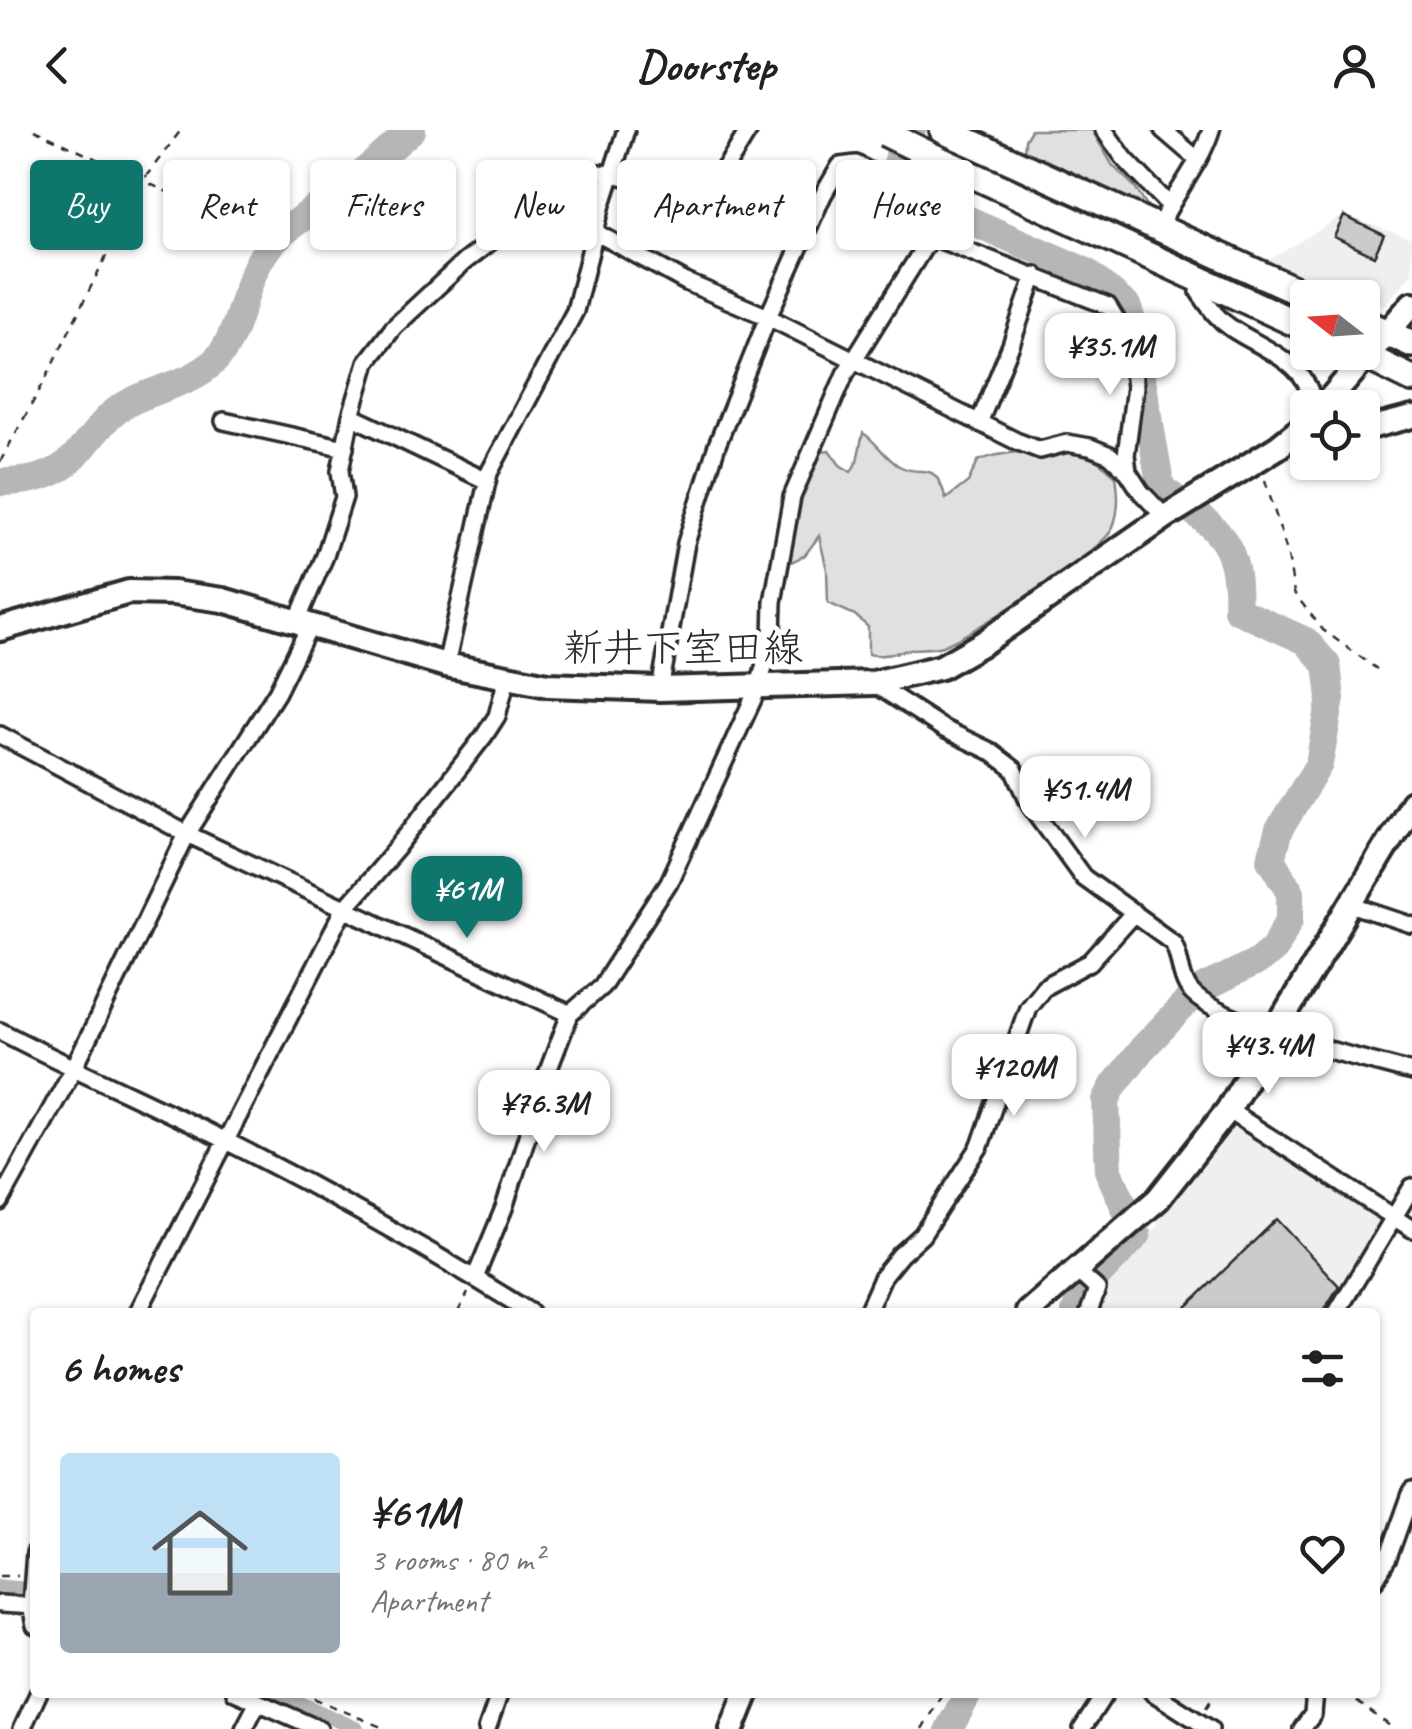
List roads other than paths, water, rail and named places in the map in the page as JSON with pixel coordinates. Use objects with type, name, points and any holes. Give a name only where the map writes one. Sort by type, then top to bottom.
[{"type":"main road","points":[[946,131],[1165,215],[1290,285]]},
{"type":"main road","points":[[882,132],[1290,321]]},
{"type":"main road","points":[[1380,339],[1412,304]]},
{"type":"main road","points":[[1380,328],[1412,344]]},
{"type":"main road","points":[[1380,363],[1412,379]]},
{"type":"main road","name":"新井下室田線","points":[[0,628],[128,592],[173,593],[223,600],[446,664],[548,685],[660,689],[873,683],[941,667],[1290,436]]},
{"type":"main road","points":[[1033,1308],[1158,1199],[1228,1110],[1412,805]]},
{"type":"main road","points":[[732,1729],[745,1698]]},
{"type":"street","points":[[597,221],[626,130]]},
{"type":"street","points":[[0,1202],[73,1070],[187,834],[277,692],[304,623],[344,496],[340,471],[351,416],[368,362],[394,327],[464,262],[595,173],[611,172],[694,190],[712,182],[749,130]]},
{"type":"street","points":[[1104,130],[1165,215],[1211,130]]},
{"type":"street","points":[[1163,130],[1198,160]]},
{"type":"street","points":[[660,689],[686,543],[716,445],[768,317],[836,173]]},
{"type":"street","points":[[597,234],[686,282],[768,317],[1040,450],[1067,443],[1110,455],[1165,518]]},
{"type":"street","points":[[446,664],[486,481],[575,311],[590,250]]},
{"type":"street","points":[[476,1278],[570,1014],[602,986],[669,882],[759,686],[772,637],[773,602],[792,497],[846,374],[923,250]]},
{"type":"street","points":[[969,250],[1108,306],[1130,340],[1135,388],[1126,455],[1128,472]]},
{"type":"street","points":[[979,423],[1036,275]]},
{"type":"street","points":[[1199,292],[1213,314],[1295,366],[1310,390]]},
{"type":"street","points":[[351,416],[486,481]]},
{"type":"street","points":[[1380,425],[1412,417]]},
{"type":"street","points":[[224,421],[345,448]]},
{"type":"street","points":[[140,1308],[344,908],[397,848],[484,736],[497,716],[507,678]]},
{"type":"street","points":[[873,683],[1014,769],[1030,804],[1084,877],[1173,942],[1180,954],[1186,986],[1200,1001],[1276,1033],[1412,1072]]},
{"type":"street","points":[[0,735],[187,834],[570,1014]]},
{"type":"street","points":[[1352,905],[1412,926]]},
{"type":"street","points":[[869,1308],[883,1276],[922,1235],[980,1146],[1028,1007],[1044,987],[1090,962],[1134,913]]},
{"type":"street","points":[[0,1031],[73,1070],[226,1141],[524,1308]]},
{"type":"street","points":[[1228,1110],[1412,1229]]},
{"type":"street","points":[[1339,1308],[1412,1187]]},
{"type":"street","points":[[1077,1271],[1098,1289],[1091,1308]]},
{"type":"street","points":[[1380,1572],[1412,1491]]},
{"type":"street","points":[[0,1604],[30,1605]]},
{"type":"street","points":[[22,1729],[37,1698]]},
{"type":"street","points":[[246,1698],[320,1729]]},
{"type":"street","points":[[487,1729],[498,1698]]},
{"type":"street","points":[[1082,1729],[1102,1698]]},
{"type":"street","points":[[1161,1698],[1204,1726]]},
{"type":"street","points":[[1302,1729],[1312,1714],[1314,1698]]},
{"type":"street","points":[[244,1729],[258,1704]]},
{"type":"waterway","points":[[0,482],[30,480],[59,469],[112,414],[200,373],[212,363],[230,339],[252,275],[272,243],[412,130]]},
{"type":"waterway","points":[[912,130],[897,164],[899,178],[912,195],[1085,271],[1128,307],[1140,349],[1161,488],[1209,524],[1229,550],[1237,585],[1237,610],[1306,641],[1327,665],[1331,698],[1319,764],[1279,830],[1271,859],[1291,892],[1291,918],[1274,948],[1260,960],[1202,989],[1186,1003],[1114,1085],[1106,1100],[1109,1172],[1137,1235],[1083,1291],[1077,1308]]},
{"type":"waterway","points":[[0,1587],[30,1590]]},
{"type":"waterway","points":[[287,1698],[357,1729]]},
{"type":"waterway","points":[[949,1729],[966,1698]]}]
